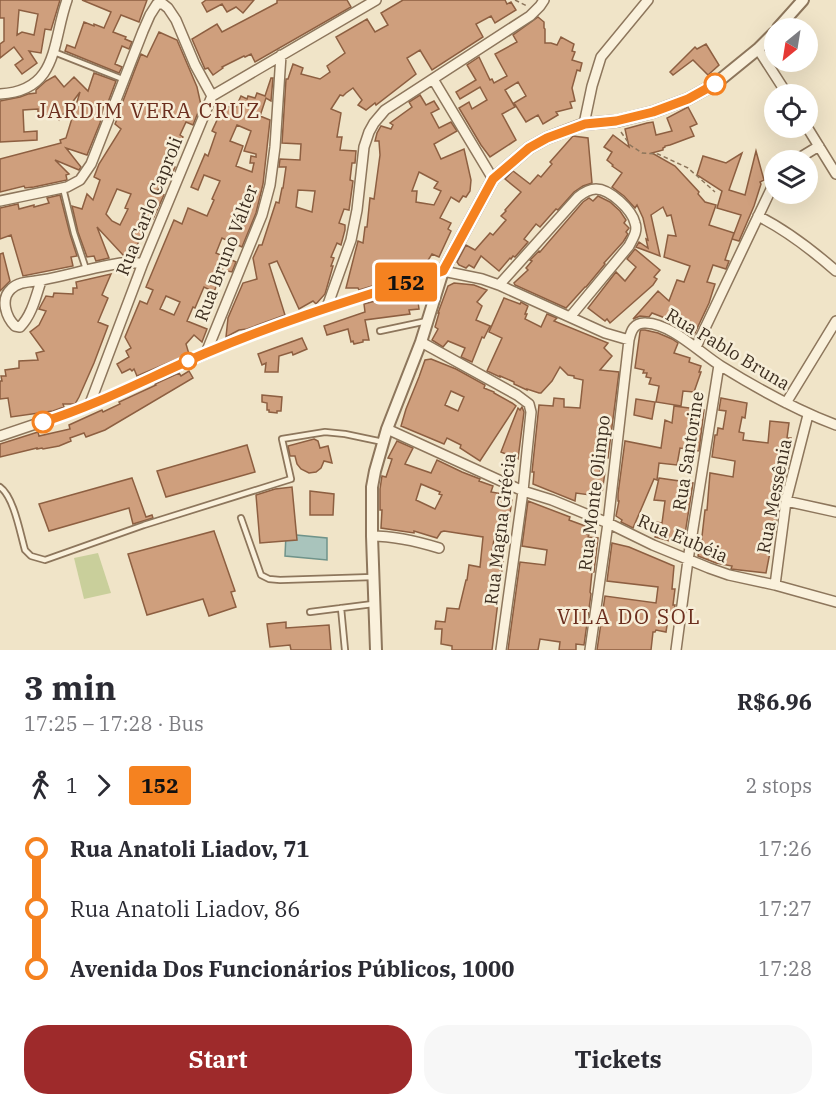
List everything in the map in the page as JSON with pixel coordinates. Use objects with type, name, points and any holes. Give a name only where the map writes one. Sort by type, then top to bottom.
[{"type":"street","points":[[0,94],[13,94],[37,82],[54,52],[67,0]]},
{"type":"street","points":[[0,201],[63,188],[80,180],[91,164],[150,15],[155,6],[161,2],[176,20],[195,65],[212,96],[376,0]]},
{"type":"street","points":[[327,307],[351,240],[364,147],[374,123],[385,110],[533,14],[544,0]]},
{"type":"street","points":[[585,124],[592,86],[601,57],[648,0]]},
{"type":"street","points":[[787,18],[803,0]]},
{"type":"street","points":[[376,650],[372,487],[383,442],[421,342],[443,271],[493,179],[529,148],[547,138],[585,124],[616,121],[653,112],[688,99],[715,84],[764,42]]},
{"type":"street","points":[[758,48],[781,84]]},
{"type":"street","name":"Rua Bruno Válter","points":[[206,353],[262,215],[270,185],[281,55]]},
{"type":"street","points":[[433,79],[493,179]]},
{"type":"street","name":"Rua Carlo Caproli","points":[[89,406],[143,263],[212,96]]},
{"type":"street","points":[[814,138],[836,174]]},
{"type":"street","points":[[812,150],[819,146]]},
{"type":"street","points":[[499,285],[578,196],[595,189],[606,192],[631,213],[636,224],[635,235],[629,246],[570,317]]},
{"type":"street","points":[[696,347],[764,204]]},
{"type":"street","points":[[758,216],[798,241],[836,272]]},
{"type":"street","points":[[41,280],[24,324],[18,327],[12,324],[3,312],[5,297],[14,286],[86,269],[121,263],[143,263]]},
{"type":"street","points":[[0,436],[89,406],[206,353],[327,307],[443,271],[499,285],[605,333],[629,340]]},
{"type":"street","points":[[786,403],[836,321]]},
{"type":"street","name":"Rua Pablo Bruna","points":[[629,340],[631,331],[636,325],[643,322],[651,323],[668,330],[696,347],[719,365],[786,403],[808,415],[836,425]]},
{"type":"street","name":"Rua Monte Olimpo","points":[[590,650],[608,523],[629,340]]},
{"type":"street","name":"Rua Magna Grécia","points":[[421,342],[529,404],[531,412],[523,491],[501,650]]},
{"type":"street","name":"Rua Santorine","points":[[676,650],[719,365]]},
{"type":"street","name":"Rua Messênia","points":[[775,585],[786,501],[808,415]]},
{"type":"street","name":"Rua Eubéia","points":[[387,429],[523,491],[608,523],[688,560],[729,575],[836,602]]},
{"type":"street","points":[[786,501],[836,512]]},
{"type":"street","points":[[372,536],[410,539],[439,548]]},
{"type":"lane","points":[[54,52],[125,80]]},
{"type":"lane","points":[[63,188],[86,269]]},
{"type":"lane","points":[[380,331],[427,321]]},
{"type":"lane","points":[[0,487],[6,492],[10,501],[25,550],[31,556],[45,560],[144,525],[291,479],[282,439],[325,432],[383,442]]},
{"type":"lane","points":[[241,518],[261,575],[269,579],[373,577]]},
{"type":"lane","points":[[310,612],[374,604]]},
{"type":"lane","points":[[341,608],[345,650]]},
{"type":"path","points":[[515,0],[533,14]]},
{"type":"path","points":[[616,121],[630,145],[642,153],[658,154],[688,168],[715,192]]},
{"type":"green space","points":[[98,553],[111,593],[84,599],[74,558]]},
{"type":"water","points":[[286,534],[327,538],[327,560],[285,556]]},
{"type":"building","points":[[0,0],[60,0],[51,30],[45,29],[41,53],[29,51],[37,63],[22,74],[15,65],[23,59],[14,47],[0,58],[0,44],[4,41],[4,18],[0,18]],"holes":[[[19,10],[38,14],[34,35],[22,32],[17,35]]]},
{"type":"building","points":[[82,0],[147,0],[139,22],[121,15],[113,32],[132,42],[129,49],[122,46],[115,64],[122,67],[119,73],[65,51],[67,45],[75,48],[84,22],[104,28],[111,12]]},
{"type":"building","points":[[206,0],[254,0],[243,13],[236,7],[227,12],[222,4],[207,12],[202,3]]},
{"type":"building","points":[[277,0],[347,0],[351,7],[255,62],[251,54],[222,67],[213,75],[208,68],[205,69],[192,39],[217,24],[222,32],[277,3]]},
{"type":"building","points":[[403,0],[505,0],[507,4],[511,2],[516,10],[495,23],[491,16],[476,24],[483,37],[432,70],[420,50],[407,58],[416,74],[366,110],[358,105],[362,100],[353,88],[343,96],[340,95],[331,109],[341,113],[337,137],[342,137],[340,150],[356,151],[355,163],[352,163],[350,180],[353,181],[349,210],[344,209],[339,223],[345,225],[345,230],[341,245],[337,243],[331,257],[334,258],[331,266],[333,266],[325,294],[316,304],[313,301],[299,309],[277,261],[269,264],[285,315],[239,330],[226,337],[228,318],[243,283],[257,279],[253,258],[259,245],[262,245],[283,188],[286,167],[279,167],[280,159],[300,160],[301,144],[282,143],[286,79],[288,79],[293,64],[303,68],[301,74],[320,79],[330,72],[327,66],[345,53],[336,37],[367,19],[375,32],[388,25],[381,13]],"holes":[[[298,190],[315,191],[312,212],[296,207]]]},
{"type":"building","points":[[538,17],[544,22],[545,43],[557,45],[561,37],[574,44],[572,51],[575,52],[572,60],[582,63],[580,71],[577,70],[572,88],[575,101],[570,102],[572,108],[556,112],[558,115],[543,124],[538,115],[526,122],[514,103],[526,96],[518,82],[505,90],[515,107],[502,114],[516,140],[490,157],[459,108],[469,102],[472,109],[487,100],[480,87],[460,99],[456,92],[476,80],[467,65],[479,57],[490,80],[492,79],[494,83],[507,76],[495,54],[517,42],[513,35]]},
{"type":"building","points":[[159,32],[177,40],[197,87],[201,105],[193,125],[186,122],[180,135],[183,137],[170,164],[175,167],[170,179],[164,177],[157,192],[164,195],[153,219],[146,217],[139,230],[143,232],[134,252],[123,255],[97,227],[109,258],[96,261],[94,256],[87,257],[72,206],[82,209],[87,194],[93,200],[100,180],[94,177],[99,164],[121,129],[115,124],[141,54],[147,57]],"holes":[[[117,189],[131,194],[125,208],[128,209],[120,225],[112,221],[106,214]]]},
{"type":"building","points":[[706,44],[719,65],[708,75],[693,60],[673,75],[670,72],[695,47],[697,49]]},
{"type":"building","points":[[94,73],[116,81],[107,105],[104,104],[100,123],[87,155],[66,148],[81,167],[79,170],[55,160],[69,174],[66,175],[67,180],[0,192],[0,159],[61,143],[60,140],[66,138],[80,92],[59,120],[50,114],[38,117],[38,109],[23,110],[24,132],[37,131],[37,140],[0,142],[0,101],[36,93],[36,90],[46,81],[55,76],[64,87],[74,77],[88,91]]},
{"type":"building","points":[[271,78],[273,78],[271,101],[266,98],[260,116],[270,120],[263,184],[256,213],[242,247],[222,238],[216,253],[236,262],[232,272],[223,270],[214,292],[204,287],[187,321],[207,329],[202,342],[194,335],[186,344],[189,354],[137,376],[134,369],[122,373],[117,364],[129,357],[126,351],[131,348],[125,337],[140,301],[147,304],[153,290],[146,287],[174,220],[182,224],[188,208],[207,216],[214,200],[212,199],[220,181],[204,175],[198,190],[191,187],[205,154],[208,156],[216,133],[212,131],[218,118],[225,113],[221,104],[235,109],[241,96],[247,99],[248,96],[255,98],[257,93],[265,96]],"holes":[[[237,125],[251,131],[244,151],[256,154],[256,157],[251,156],[250,163],[254,163],[252,172],[236,166],[243,146],[230,141]],[[166,296],[180,302],[174,315],[160,309]]]},
{"type":"building","points":[[420,95],[426,105],[434,101],[439,109],[431,113],[439,128],[451,122],[457,131],[434,144],[441,159],[464,149],[471,180],[470,191],[459,202],[451,197],[440,218],[451,223],[448,229],[451,231],[439,257],[432,254],[420,269],[406,274],[391,275],[389,281],[359,290],[358,288],[346,288],[358,241],[363,243],[370,198],[374,199],[380,155],[379,141],[375,141],[377,133],[381,126],[391,129],[393,125],[390,123],[412,107],[409,102]],"holes":[[[419,172],[438,182],[434,188],[441,191],[434,205],[416,202],[417,191],[412,191]]]},
{"type":"building","points":[[688,107],[697,124],[690,127],[694,136],[652,153],[675,166],[705,202],[716,205],[709,225],[734,233],[725,260],[729,261],[726,269],[713,265],[707,282],[715,284],[694,335],[652,313],[649,317],[640,316],[633,319],[658,291],[669,301],[677,280],[684,282],[690,266],[664,257],[668,235],[676,236],[671,215],[667,216],[663,207],[651,215],[660,256],[636,247],[639,242],[648,248],[643,218],[637,205],[635,208],[612,187],[622,173],[607,160],[612,152],[604,147],[613,135],[629,147],[625,129],[647,123],[653,122],[656,135],[672,131],[667,118]]},
{"type":"building","points":[[573,136],[588,138],[592,183],[574,192],[540,227],[536,224],[524,239],[528,242],[499,271],[481,256],[474,268],[469,265],[466,268],[459,265],[457,262],[466,245],[475,250],[490,233],[493,235],[506,220],[501,216],[521,192],[505,179],[513,171],[530,184],[538,175],[541,177],[552,164],[550,162]]},
{"type":"building","points":[[756,151],[764,180],[760,182],[754,206],[739,241],[732,239],[741,215],[717,208],[722,191],[697,175],[703,156],[726,163],[742,153],[729,190],[745,195]]},
{"type":"building","points":[[60,195],[77,256],[71,257],[73,266],[23,276],[11,235],[0,239],[0,208],[18,204],[19,209],[34,205],[34,207],[49,203],[47,198]]},
{"type":"building","points":[[598,196],[610,202],[620,211],[626,220],[624,223],[629,228],[623,242],[586,287],[566,308],[515,285],[514,283],[528,270],[526,268],[532,261],[530,260],[540,252],[583,202],[589,198],[593,201]]},
{"type":"building","points":[[635,249],[660,270],[654,277],[657,279],[610,323],[588,308],[616,272],[625,281],[636,267],[627,259]]},
{"type":"building","points":[[3,253],[10,281],[0,291],[0,254]]},
{"type":"building","points":[[111,274],[102,295],[108,298],[98,322],[108,326],[75,404],[63,404],[64,407],[53,411],[11,417],[8,398],[0,399],[1,376],[6,376],[5,370],[19,368],[19,361],[38,360],[36,353],[44,351],[30,332],[39,325],[46,311],[39,309],[46,296],[53,297],[54,293],[73,294],[73,288],[77,288],[76,282]]},
{"type":"building","points":[[454,283],[474,285],[487,290],[477,302],[482,306],[476,320],[490,326],[484,338],[482,337],[472,362],[461,357],[465,348],[448,341],[443,347],[432,340],[438,329],[435,327],[438,313],[448,286]]},
{"type":"building","points":[[417,294],[419,309],[409,310],[410,314],[365,320],[369,340],[354,344],[353,341],[351,342],[348,329],[327,335],[324,326],[365,312],[364,304],[390,297]]},
{"type":"building","points":[[504,298],[528,306],[525,319],[541,327],[547,314],[557,318],[554,321],[608,343],[604,348],[612,356],[600,370],[619,372],[608,458],[602,457],[600,472],[605,472],[602,493],[590,491],[590,495],[576,493],[575,501],[533,484],[534,472],[532,472],[539,405],[553,406],[554,398],[564,399],[564,407],[580,408],[583,380],[568,375],[560,367],[552,381],[539,393],[527,390],[487,371],[502,338],[489,332]]},
{"type":"building","points":[[645,330],[672,339],[678,343],[674,353],[690,358],[689,362],[701,366],[694,392],[683,391],[681,406],[656,402],[659,386],[649,384],[651,378],[646,377],[647,373],[635,368],[640,332]]},
{"type":"building","points":[[302,338],[307,349],[293,355],[292,352],[279,356],[278,372],[265,372],[266,363],[262,365],[258,354]]},
{"type":"building","points":[[431,359],[456,369],[516,406],[480,461],[460,448],[461,445],[447,438],[444,444],[401,426],[425,360]],"holes":[[[451,391],[464,397],[458,411],[445,405]]]},
{"type":"building","points":[[189,371],[193,378],[105,430],[86,437],[84,433],[70,438],[71,441],[59,446],[37,448],[0,457],[0,444],[38,432],[39,436],[70,429],[69,425],[120,404],[119,402],[179,373],[181,376]]},
{"type":"building","points":[[262,395],[282,397],[281,411],[269,412],[267,403],[262,402]]},
{"type":"building","points":[[721,398],[747,403],[745,418],[742,417],[739,432],[744,433],[743,440],[768,443],[770,421],[789,423],[787,438],[791,438],[784,481],[782,488],[779,487],[776,526],[771,526],[769,541],[772,542],[766,573],[731,569],[732,566],[698,556],[705,510],[707,510],[710,473],[733,477],[735,461],[712,457],[715,435],[717,435],[718,428],[723,429],[726,411],[719,410]]},
{"type":"building","points":[[636,399],[655,402],[652,419],[634,415]]},
{"type":"building","points":[[674,406],[704,410],[699,451],[680,448],[677,465],[659,463],[657,480],[654,479],[633,528],[621,522],[622,520],[616,516],[625,441],[661,448],[665,420],[672,423]]},
{"type":"building","points":[[522,407],[524,412],[518,459],[501,452],[518,408],[520,410]]},
{"type":"building","points":[[314,439],[318,441],[320,448],[328,446],[332,463],[324,461],[316,472],[309,473],[301,469],[295,456],[290,456],[288,446]]},
{"type":"building","points":[[397,441],[413,448],[405,464],[431,473],[437,460],[480,479],[479,481],[493,486],[491,492],[508,495],[508,500],[512,500],[507,533],[498,532],[497,539],[494,539],[491,559],[503,561],[492,650],[452,650],[452,646],[441,644],[442,629],[435,629],[436,621],[445,622],[447,608],[459,609],[469,565],[480,567],[483,537],[444,531],[437,538],[414,531],[414,533],[381,528],[380,489],[382,476],[386,477],[392,459],[388,458]],"holes":[[[421,484],[440,492],[439,494],[442,495],[435,509],[416,500]]]},
{"type":"building","points":[[247,445],[255,472],[166,497],[157,471]]},
{"type":"building","points":[[132,478],[146,517],[152,515],[153,518],[133,524],[129,508],[49,531],[39,504]]},
{"type":"building","points":[[659,478],[693,483],[685,534],[681,544],[655,537],[657,531],[649,529],[650,521],[662,523],[665,501],[654,500]]},
{"type":"building","points":[[292,487],[297,540],[260,543],[256,495]]},
{"type":"building","points":[[310,491],[334,494],[333,515],[310,515]]},
{"type":"building","points":[[528,501],[570,517],[569,520],[588,527],[586,534],[589,535],[588,537],[598,538],[584,645],[576,644],[576,650],[559,650],[560,642],[540,639],[538,650],[508,650],[520,562],[545,565],[547,550],[522,546]]},
{"type":"building","points":[[214,531],[235,591],[231,592],[236,607],[209,616],[203,599],[147,615],[128,554]]},
{"type":"building","points":[[612,543],[629,547],[674,566],[673,619],[668,619],[666,632],[656,630],[653,632],[651,650],[597,650],[605,596],[656,603],[658,587],[607,581]]},
{"type":"building","points":[[286,622],[286,628],[329,625],[331,650],[291,650],[290,645],[270,647],[267,624]]},
{"type":"bus line","name":"152","points":[[43,422],[89,406],[230,343],[327,307],[443,271],[493,179],[529,148],[547,138],[585,124],[616,121],[653,112],[688,99],[715,84]]},
{"type":"district","name":"JARDIM VERA CRUZ","points":[[149,110]]},
{"type":"district","name":"VILA DO SOL","points":[[629,616]]}]
